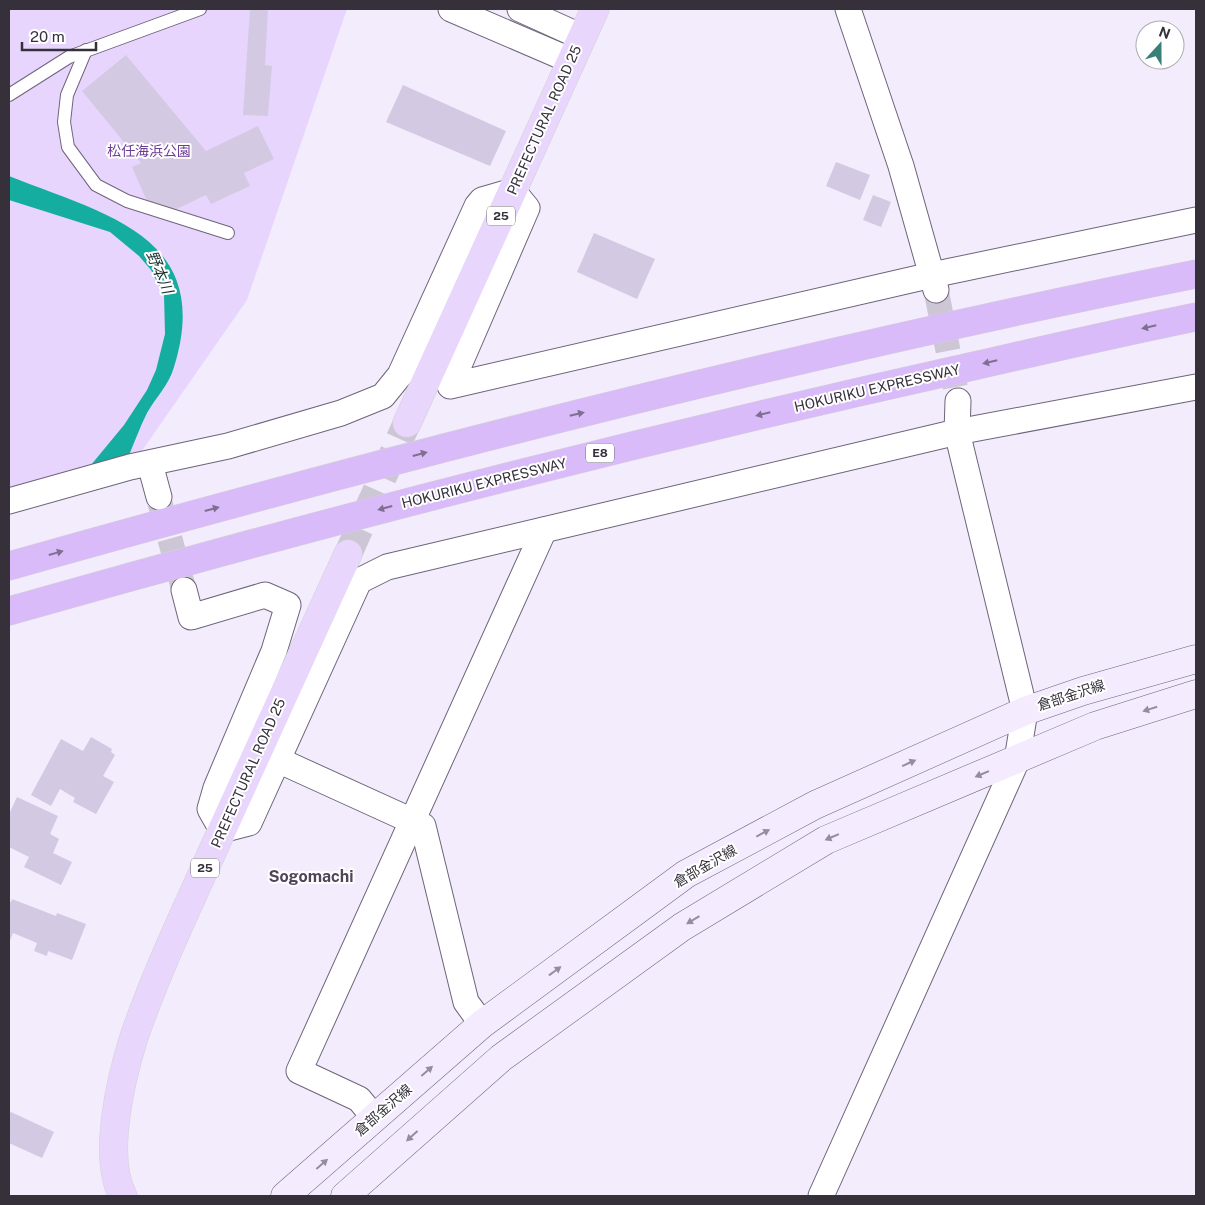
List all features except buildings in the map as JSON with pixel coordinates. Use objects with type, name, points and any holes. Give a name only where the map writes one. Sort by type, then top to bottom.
[{"type":"highway","points":[[9,566],[207,510],[509,430],[832,353],[1196,274]]},
{"type":"highway","name":"HOKURIKU EXPRESSWAY","points":[[9,611],[213,553],[522,472],[841,395],[1196,317]]},
{"type":"main road","name":"PREFECTURAL ROAD 25","points":[[407,423],[595,9]]},
{"type":"main road","name":"PREFECTURAL ROAD 25","points":[[123,1196],[118,1187],[114,1156],[116,1119],[134,1038],[175,935],[348,554]]},
{"type":"main road","name":"倉部金沢線","points":[[285,1196],[482,1024],[686,874],[815,805],[1024,711],[1083,691],[1196,659]]},
{"type":"main road","points":[[345,1196],[501,1058],[682,927],[826,840],[1095,726],[1196,694]]},
{"type":"street","points":[[451,9],[577,49]]},
{"type":"street","points":[[520,9],[577,49]]},
{"type":"street","points":[[848,9],[901,166],[934,282]]},
{"type":"street","points":[[9,501],[130,467],[228,446],[341,413],[383,396],[400,375],[477,206],[482,200],[512,191],[527,208],[450,386],[934,282],[1196,220]]},
{"type":"street","points":[[184,590],[191,617],[265,595],[288,605],[274,651],[216,788],[210,809],[222,830],[249,823],[359,581],[387,567],[957,432],[1196,387]]},
{"type":"street","points":[[821,1196],[1017,760],[1024,711],[957,432],[958,401]]},
{"type":"street","points":[[150,464],[159,497]]},
{"type":"street","points":[[374,1117],[359,1099],[299,1071],[544,530]]},
{"type":"street","points":[[278,760],[423,826],[466,1002],[482,1024]]},
{"type":"lane","points":[[9,95],[69,57],[200,9]]},
{"type":"lane","points":[[86,50],[67,95],[64,122],[68,147],[96,185],[128,200],[228,233]]},
{"type":"green space","name":"松任海浜公園","points":[[9,9],[347,9],[247,300],[139,455],[9,493]]},
{"type":"water","name":"野本川","points":[[9,176],[80,203],[113,218],[142,236],[165,259],[179,287],[183,322],[174,367],[166,385],[147,413],[128,458],[86,471],[124,425],[147,390],[156,370],[165,334],[164,295],[151,270],[139,256],[110,232],[9,200]]},
{"type":"tunnel","points":[[936,290],[958,401]]},
{"type":"tunnel","points":[[348,554],[407,423]]},
{"type":"tunnel","points":[[160,503],[184,590]]},
{"type":"district","name":"Sogomachi","points":[[311,876]]}]
